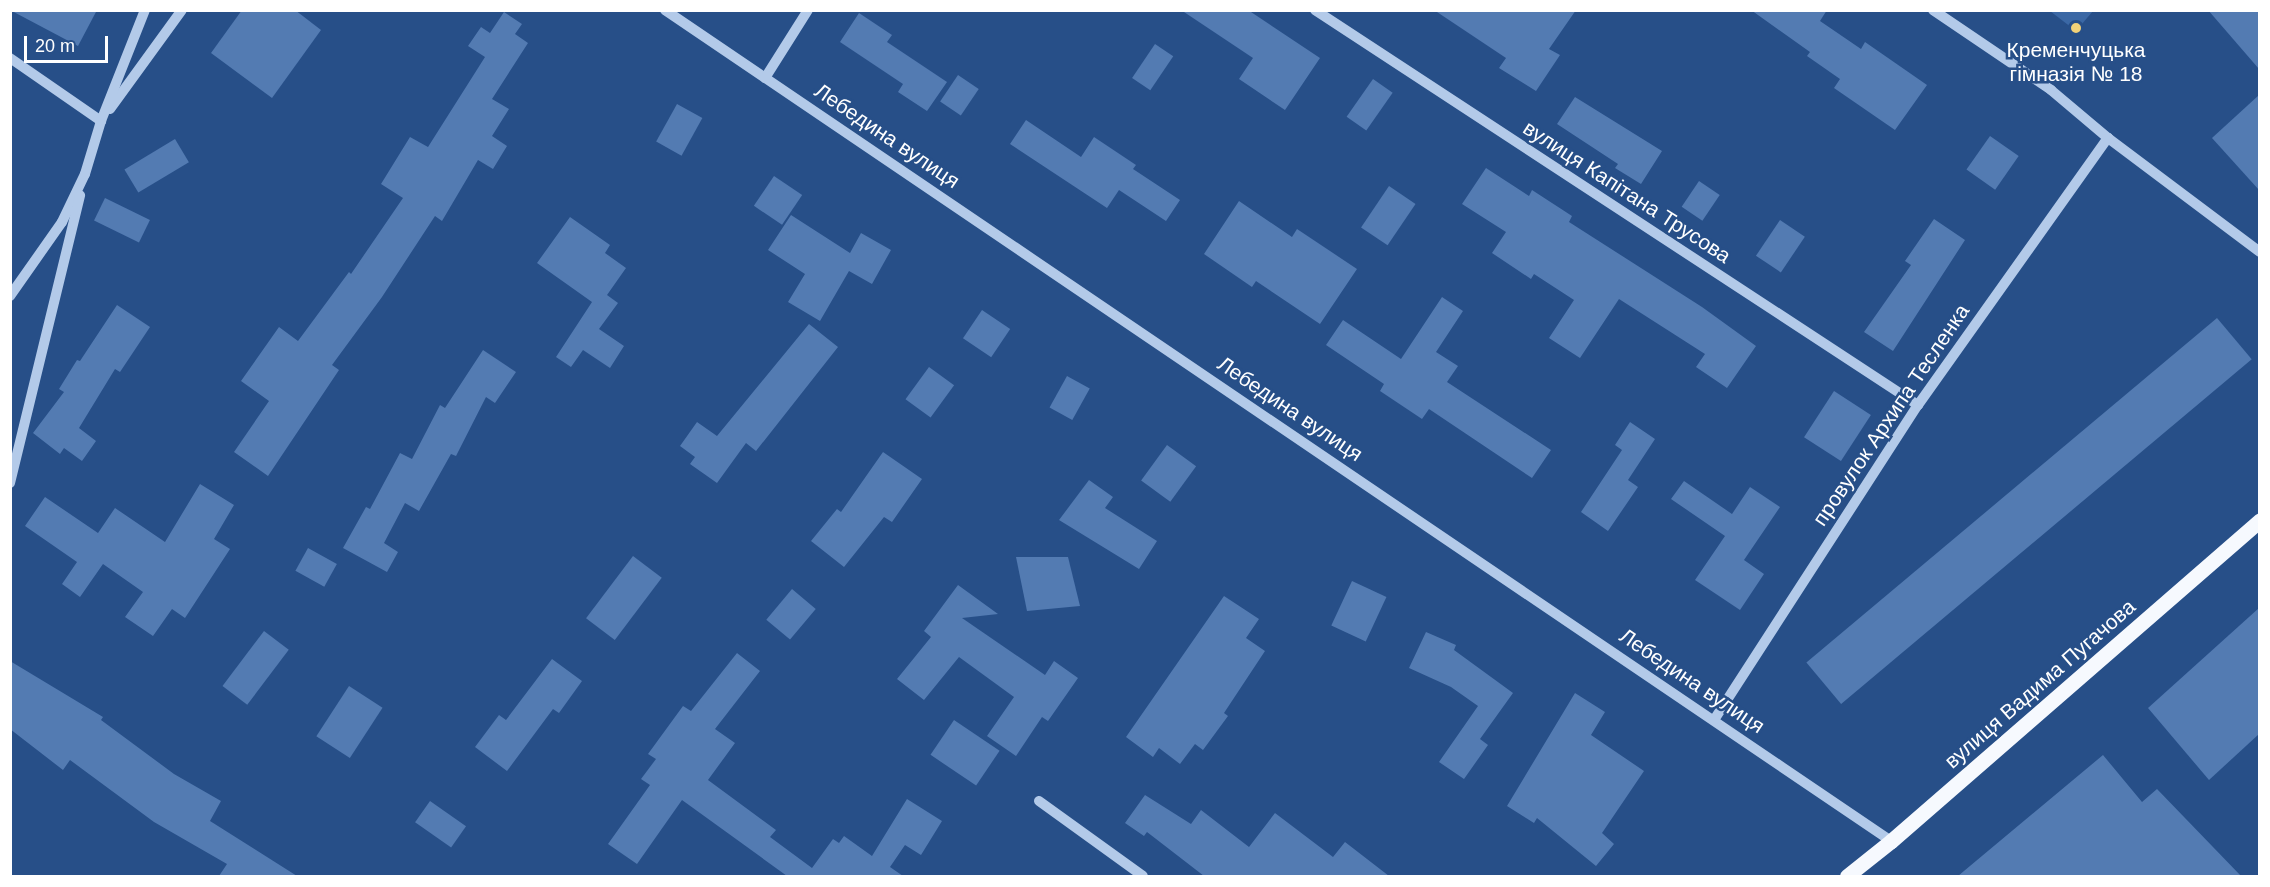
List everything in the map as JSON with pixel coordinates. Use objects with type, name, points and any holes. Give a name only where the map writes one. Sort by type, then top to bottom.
[{"type":"main road","name":"вулиця Вадима Пугачова","points":[[1846,876],[1891,841],[2259,520]]},
{"type":"street","points":[[10,483],[85,174],[101,121],[145,10]]},
{"type":"street","points":[[101,121],[183,10]]},
{"type":"street","name":"Лебедина вулиця","points":[[664,10],[1891,841]]},
{"type":"street","points":[[765,78],[808,10]]},
{"type":"street","name":"вулиця Капітана Трусова","points":[[1315,10],[1918,405]]},
{"type":"street","points":[[1933,10],[2051,90],[2108,138],[2259,252]]},
{"type":"street","points":[[10,58],[101,121]]},
{"type":"street","name":"провулок Архипа Тесленка","points":[[1714,720],[1918,405],[2108,138]]},
{"type":"street","points":[[10,296],[62,222],[85,174]]},
{"type":"street","points":[[1040,801],[1143,876]]},
{"type":"shaded area","points":[[2050,11],[2093,11],[2076,31]]},
{"type":"building","points":[[10,10],[97,10],[78,46]]},
{"type":"building","points":[[242,10],[295,10],[321,30],[272,98],[211,53]]},
{"type":"building","points":[[1181,10],[1248,10],[1320,58],[1285,110],[1239,79],[1253,58]]},
{"type":"building","points":[[1434,10],[1576,10],[1549,49],[1560,55],[1536,91],[1499,68],[1506,58]]},
{"type":"building","points":[[1751,10],[1827,10],[1820,21],[1861,49],[1865,42],[1927,85],[1895,130],[1834,88],[1840,79],[1807,56],[1810,52]]},
{"type":"building","points":[[2208,10],[2259,10],[2259,69]]},
{"type":"building","points":[[504,12],[522,24],[515,34],[528,43],[492,99],[509,109],[492,136],[507,146],[493,169],[478,160],[442,221],[435,216],[382,297],[332,365],[339,370],[268,476],[234,452],[269,401],[241,381],[279,327],[298,341],[349,272],[351,274],[403,198],[381,184],[410,137],[428,147],[485,57],[468,46],[481,27],[490,33]]},
{"type":"building","points":[[859,13],[892,35],[887,42],[947,82],[927,111],[898,92],[903,84],[840,42]]},
{"type":"building","points":[[1155,44],[1173,56],[1150,90],[1132,78]]},
{"type":"building","points":[[958,75],[979,89],[961,116],[940,102]]},
{"type":"building","points":[[1373,79],[1393,93],[1366,130],[1347,117]]},
{"type":"building","points":[[2259,95],[2259,190],[2212,138]]},
{"type":"building","points":[[1575,97],[1662,151],[1641,184],[1615,168],[1618,164],[1557,124]]},
{"type":"building","points":[[677,104],[702,118],[682,156],[656,142]]},
{"type":"building","points":[[1026,120],[1081,157],[1094,137],[1136,165],[1133,169],[1180,200],[1166,221],[1119,190],[1107,208],[1010,144]]},
{"type":"building","points":[[1990,136],[2019,156],[1995,190],[1966,170]]},
{"type":"building","points":[[175,139],[189,162],[138,193],[124,169]]},
{"type":"building","points":[[1486,168],[1529,196],[1532,190],[1572,216],[1569,222],[1702,307],[1756,346],[1727,388],[1696,367],[1705,354],[1619,299],[1580,358],[1549,338],[1574,300],[1534,274],[1531,279],[1492,253],[1506,232],[1462,204]]},
{"type":"building","points":[[774,176],[802,195],[782,225],[754,206]]},
{"type":"building","points":[[1699,181],[1720,195],[1702,221],[1682,207]]},
{"type":"building","points":[[1389,186],[1416,204],[1388,245],[1361,227]]},
{"type":"building","points":[[105,198],[150,220],[139,242],[94,220]]},
{"type":"building","points":[[1239,201],[1292,237],[1297,229],[1357,269],[1320,324],[1256,281],[1252,287],[1204,254]]},
{"type":"building","points":[[791,215],[850,253],[861,233],[891,250],[872,284],[849,271],[820,321],[788,302],[805,274],[768,250]]},
{"type":"building","points":[[570,217],[610,245],[605,253],[626,268],[607,295],[618,303],[599,329],[624,346],[610,368],[583,350],[571,367],[556,357],[592,302],[537,263]]},
{"type":"building","points":[[1934,219],[1965,240],[1893,351],[1864,332],[1911,265],[1905,261]]},
{"type":"building","points":[[1780,220],[1805,237],[1781,272],[1756,256]]},
{"type":"building","points":[[1442,297],[1463,311],[1436,352],[1458,366],[1447,382],[1551,450],[1532,478],[1429,409],[1422,419],[1380,391],[1384,384],[1326,345],[1343,320],[1401,359]]},
{"type":"building","points":[[117,305],[150,327],[120,372],[115,369],[79,428],[96,441],[82,461],[64,448],[60,454],[33,433],[64,392],[59,389]]},
{"type":"building","points":[[982,310],[1010,329],[991,357],[963,338]]},
{"type":"building","points":[[2217,318],[2252,359],[1841,704],[1806,663]]},
{"type":"building","points":[[809,324],[838,347],[756,451],[746,443],[717,483],[690,464],[695,457],[680,446],[697,422],[717,436]]},
{"type":"building","points":[[483,350],[516,372],[495,403],[486,397],[456,456],[451,454],[419,511],[405,503],[384,543],[398,552],[387,572],[343,548],[366,507],[370,509],[400,453],[412,459],[440,405],[445,408]]},
{"type":"building","points":[[929,367],[954,385],[931,418],[905,399]]},
{"type":"building","points":[[1067,376],[1090,389],[1072,420],[1050,407]]},
{"type":"building","points":[[1834,391],[1871,415],[1841,461],[1804,437]]},
{"type":"building","points":[[1630,422],[1655,439],[1628,480],[1638,487],[1608,531],[1581,512],[1622,450],[1615,445]]},
{"type":"building","points":[[1167,445],[1196,466],[1170,502],[1141,481]]},
{"type":"building","points":[[883,452],[922,479],[892,522],[884,517],[844,567],[811,541],[837,509],[841,512]]},
{"type":"building","points":[[1089,480],[1113,497],[1105,508],[1157,541],[1139,569],[1059,520]]},
{"type":"building","points":[[1684,481],[1732,514],[1750,487],[1780,507],[1744,560],[1764,574],[1740,610],[1695,580],[1725,536],[1671,499]]},
{"type":"building","points":[[200,484],[234,505],[214,539],[230,549],[185,618],[172,609],[153,636],[125,617],[143,592],[103,564],[80,597],[62,584],[77,562],[25,526],[45,497],[98,533],[115,508],[165,542]]},
{"type":"building","points":[[308,548],[337,564],[324,587],[295,571]]},
{"type":"building","points":[[633,556],[662,578],[615,640],[586,618]]},
{"type":"building","points":[[1016,557],[1068,557],[1080,606],[1027,611]]},
{"type":"building","points":[[1352,581],[1386,597],[1366,641],[1331,625]]},
{"type":"building","points":[[958,585],[998,614],[962,618],[1045,675],[1054,661],[1078,678],[1048,721],[1042,717],[1016,756],[987,736],[1014,697],[959,657],[924,700],[897,679],[931,637],[924,631]]},
{"type":"building","points":[[792,589],[816,609],[790,640],[766,620]]},
{"type":"building","points":[[1224,596],[1259,619],[1246,638],[1265,651],[1224,713],[1228,716],[1203,750],[1195,744],[1180,764],[1159,748],[1153,757],[1126,737]]},
{"type":"building","points":[[2259,608],[2259,734],[2209,780],[2148,708]]},
{"type":"building","points":[[264,631],[289,650],[247,705],[222,686]]},
{"type":"building","points":[[1426,632],[1456,645],[1454,650],[1513,693],[1480,739],[1488,745],[1464,779],[1439,762],[1478,706],[1451,687],[1409,668]]},
{"type":"building","points":[[737,653],[760,671],[715,729],[735,743],[708,780],[776,830],[770,837],[812,868],[833,839],[839,843],[844,836],[872,856],[907,799],[942,821],[921,855],[905,845],[890,867],[903,876],[787,876],[682,800],[637,864],[608,844],[650,785],[641,779],[656,759],[648,754],[683,706],[691,711]]},
{"type":"building","points":[[552,659],[582,681],[559,713],[553,709],[507,771],[475,747],[499,715],[506,720]]},
{"type":"building","points":[[10,661],[103,717],[101,720],[174,774],[221,801],[210,821],[297,876],[219,876],[227,864],[154,822],[70,760],[63,770],[10,729]]},
{"type":"building","points":[[349,686],[383,708],[350,758],[316,736]]},
{"type":"building","points":[[1575,693],[1605,712],[1591,735],[1644,771],[1602,833],[1614,844],[1596,866],[1537,818],[1534,823],[1507,806]]},
{"type":"building","points":[[954,720],[1000,751],[976,786],[931,755]]},
{"type":"building","points":[[2103,755],[2142,802],[2157,789],[2241,876],[1958,876]]},
{"type":"building","points":[[1145,795],[1191,824],[1201,810],[1249,847],[1275,813],[1333,857],[1345,842],[1389,876],[1204,876],[1147,832],[1144,836],[1125,823]]},
{"type":"building","points":[[430,801],[466,826],[451,848],[415,822]]},
{"type":"place","name":"Кременчуцька гімназія № 18","points":[[2076,28]]}]
